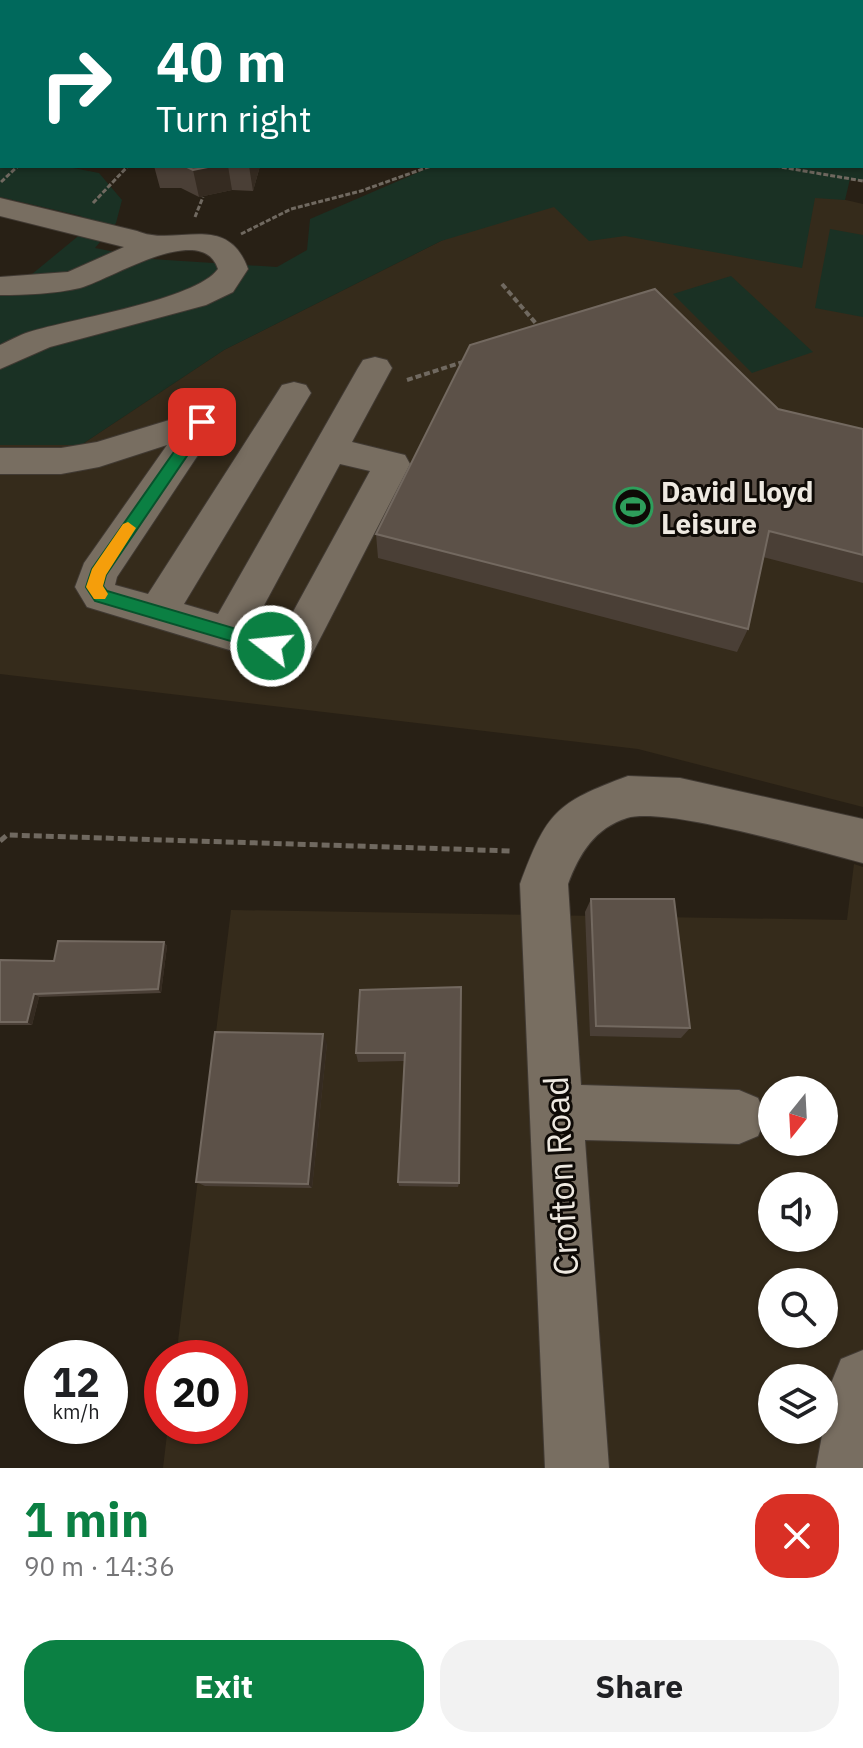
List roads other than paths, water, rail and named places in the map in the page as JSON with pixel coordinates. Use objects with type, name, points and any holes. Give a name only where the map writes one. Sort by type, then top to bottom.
[{"type":"street","points":[[0,207],[126,237],[146,246]]},
{"type":"street","points":[[0,286],[37,285],[79,278],[146,246],[173,241],[205,242],[221,248],[230,256],[233,269],[222,285],[150,311],[38,340],[0,358]]},
{"type":"street","points":[[228,633],[330,449],[388,375]]},
{"type":"street","points":[[157,613],[294,393]]},
{"type":"street","points":[[0,461],[61,461],[130,445],[202,422],[98,574],[95,587],[101,596],[292,652],[392,464],[330,449]]},
{"type":"street","points":[[130,445],[161,480]]},
{"type":"street","name":"Crofton Road","points":[[577,1468],[545,938],[533,868],[589,812],[628,796],[680,798],[863,841]]},
{"type":"street","points":[[557,1112],[739,1117]]},
{"type":"street","points":[[848,1468],[863,1381]]},
{"type":"place","name":"David Lloyd Leisure","points":[[633,507]]}]
